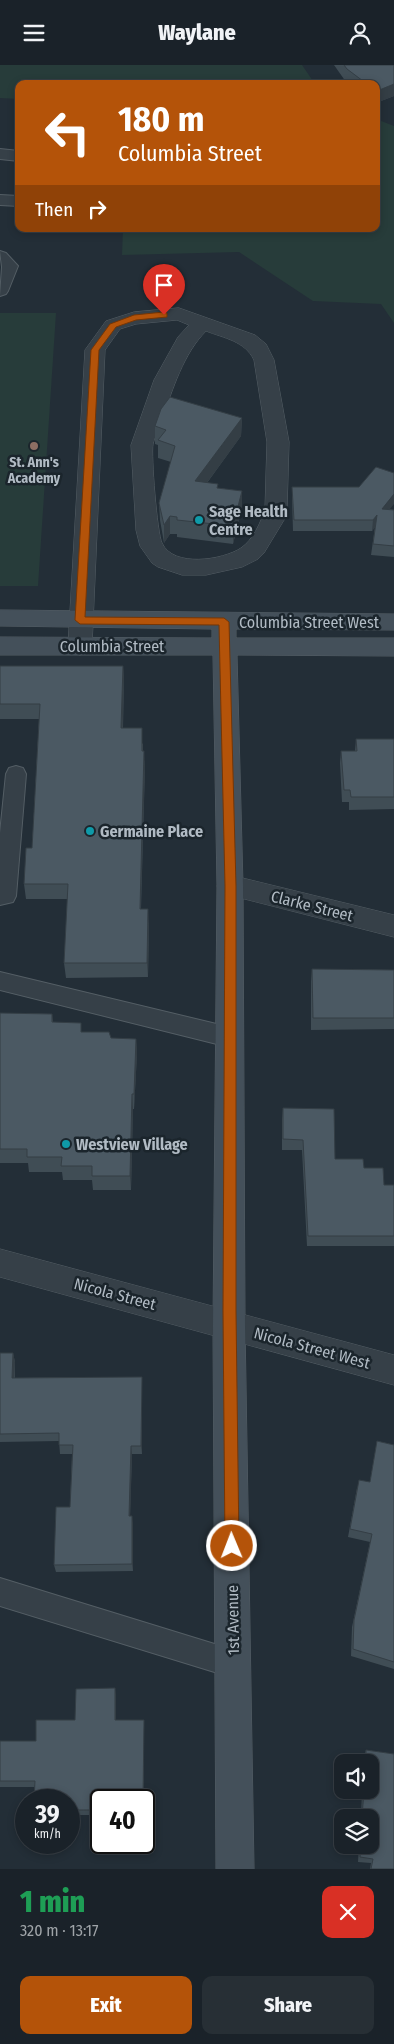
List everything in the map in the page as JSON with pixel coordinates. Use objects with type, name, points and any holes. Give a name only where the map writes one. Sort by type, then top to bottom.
[{"type":"street","points":[[80,646],[95,350],[113,325],[134,318],[179,314],[203,322],[248,339],[262,354],[278,442],[276,509],[273,520],[262,541],[243,557],[216,566],[182,567],[170,563],[160,557],[148,539],[142,445],[165,381],[188,337],[203,322]]},
{"type":"street","name":"Columbia Street","points":[[0,618],[80,620],[224,634]]},
{"type":"street","name":"Columbia Street West","points":[[224,634],[394,622]]},
{"type":"street","name":"Columbia Street","points":[[0,646],[80,646],[224,634]]},
{"type":"street","name":"Columbia Street West","points":[[224,634],[394,647]]},
{"type":"street","name":"1st Avenue","points":[[224,634],[230,886],[229,1326],[235,1869]]},
{"type":"street","name":"Clarke Street","points":[[230,886],[394,926]]},
{"type":"street","name":"Nicola Street","points":[[0,1263],[229,1326]]},
{"type":"street","name":"Nicola Street West","points":[[229,1326],[394,1370]]},
{"type":"lane","points":[[0,153],[15,155]]},
{"type":"lane","points":[[0,200],[15,201]]},
{"type":"lane","points":[[0,256],[10,266],[0,291]]},
{"type":"lane","points":[[0,896],[5,896],[16,774]]},
{"type":"lane","points":[[0,981],[229,1037]]},
{"type":"lane","points":[[0,1592],[234,1664]]},
{"type":"green space","points":[[0,65],[302,65],[312,80],[15,80],[15,99],[0,98]]},
{"type":"green space","points":[[380,121],[394,126],[394,323],[381,304],[313,301],[239,252],[122,255],[123,232],[380,232]]},
{"type":"green space","points":[[0,313],[56,313],[38,586],[0,586]]},
{"type":"building","points":[[344,65],[394,65],[394,84],[380,90],[380,80],[362,80]]},
{"type":"building","points":[[170,397],[242,418],[195,481],[218,484],[217,488],[242,491],[233,526],[177,520],[177,517],[170,516],[164,525],[159,503],[175,446],[158,440],[166,430],[155,426],[161,409]]},
{"type":"building","points":[[376,467],[394,473],[394,494],[382,509],[394,510],[394,546],[373,544],[377,515],[373,520],[294,520],[292,487],[359,487]]},
{"type":"building","points":[[0,666],[123,666],[121,728],[142,728],[142,751],[144,751],[140,909],[148,909],[147,963],[64,963],[68,884],[24,884],[26,848],[32,848],[40,704],[0,704]]},
{"type":"building","points":[[356,739],[394,739],[394,797],[351,797],[350,790],[344,790],[341,751],[357,751]]},
{"type":"building","points":[[312,969],[394,970],[394,1018],[313,1018]]},
{"type":"building","points":[[0,1013],[52,1014],[52,1022],[81,1023],[81,1032],[109,1032],[111,1038],[136,1039],[134,1094],[132,1094],[130,1176],[92,1176],[92,1166],[61,1166],[62,1157],[27,1157],[27,1149],[0,1149]]},
{"type":"building","points":[[283,1108],[334,1109],[335,1159],[363,1159],[364,1168],[383,1168],[384,1185],[394,1185],[394,1236],[308,1236],[303,1140],[283,1139]]},
{"type":"building","points":[[0,1353],[13,1353],[12,1378],[142,1377],[141,1446],[131,1446],[129,1516],[132,1516],[132,1564],[54,1565],[56,1507],[70,1507],[73,1445],[59,1445],[59,1433],[0,1434]]},
{"type":"building","points":[[377,1441],[394,1445],[394,1662],[353,1649],[354,1620],[372,1534],[350,1529],[359,1480],[370,1482]]},
{"type":"building","points":[[115,1688],[115,1720],[144,1720],[143,1789],[90,1789],[90,1810],[80,1810],[80,1789],[35,1789],[35,1781],[0,1781],[0,1741],[36,1741],[36,1720],[75,1720],[76,1689]]},
{"type":"building","points":[[366,1750],[394,1754],[394,1869],[371,1869],[373,1859],[360,1857],[360,1854],[379,1854],[379,1809],[363,1809],[363,1799],[379,1799],[379,1754],[366,1754]]},
{"type":"place","name":"St. Ann's Academy","points":[[34,446]]},
{"type":"place","name":"Sage Health Centre","points":[[199,520]]},
{"type":"place","name":"Germaine Place","points":[[90,831]]},
{"type":"place","name":"Westview Village","points":[[66,1144]]},
{"type":"route","points":[[164,315],[134,318],[113,325],[95,350],[80,620],[224,622],[230,886],[229,1311],[232,1546]]}]
